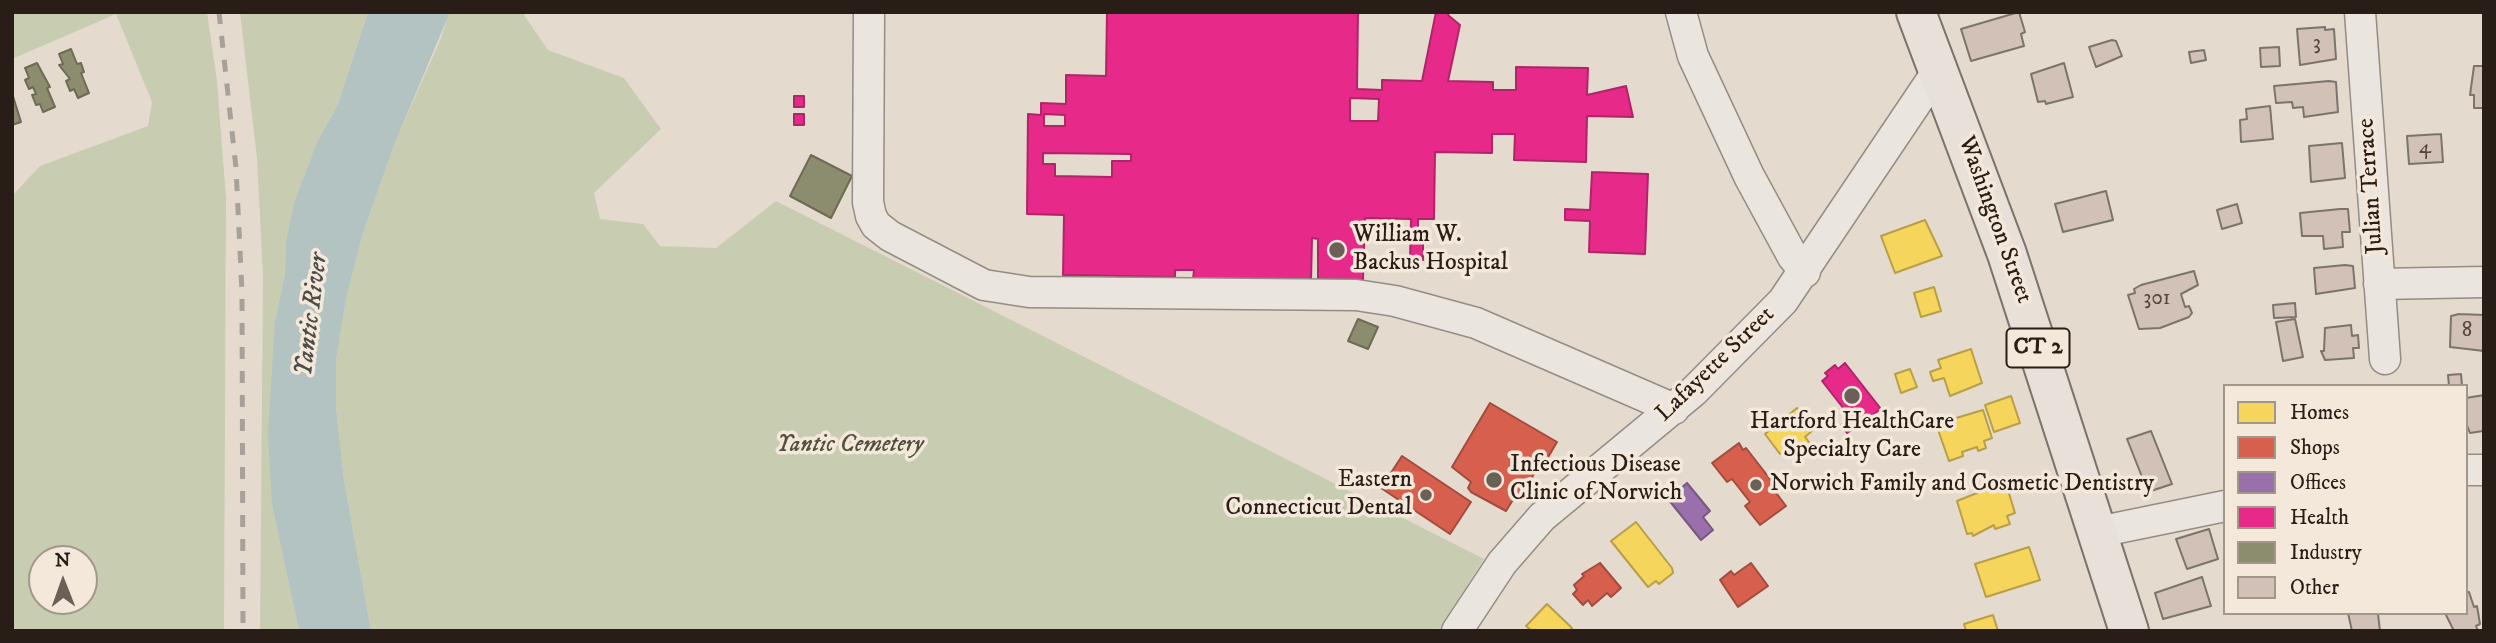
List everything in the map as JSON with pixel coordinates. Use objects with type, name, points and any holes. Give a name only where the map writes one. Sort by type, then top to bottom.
[{"type":"highway","name":"Washington Street","points":[[1916,12],[2023,299],[2129,631]]},
{"type":"street","points":[[869,12],[868,202],[871,216],[876,225],[890,236],[984,285],[1029,292],[1356,295],[1395,301],[1476,323],[1674,409]]},
{"type":"street","points":[[1681,12],[1693,57],[1745,167],[1793,257],[1805,272]]},
{"type":"street","name":"Julian Terrace","points":[[2360,12],[2385,359]]},
{"type":"street","name":"Lafayette Street","points":[[1457,631],[1502,563],[1542,517],[1674,409],[1742,345],[1805,272],[1939,69]]},
{"type":"street","points":[[2379,284],[2484,282]]},
{"type":"street","points":[[2098,532],[2223,506]]},
{"type":"green space","points":[[12,12],[207,12],[217,81],[226,198],[224,631],[12,631],[12,196],[40,166],[148,126],[152,102],[116,14],[12,59]]},
{"type":"green space","points":[[240,12],[368,12],[338,104],[317,142],[294,202],[286,240],[285,273],[275,321],[272,505],[299,631],[260,631],[263,276],[257,159]]},
{"type":"green space","name":"Yantic Cemetery","points":[[449,12],[527,12],[524,15],[548,50],[624,78],[661,129],[594,193],[600,219],[643,224],[660,246],[716,248],[776,201],[1484,559],[1438,631],[371,631],[344,480],[336,407],[336,361],[346,299],[363,233],[395,143],[441,38]]},
{"type":"water","name":"Yantic River","points":[[368,12],[450,12],[395,143],[363,233],[346,299],[336,361],[336,407],[344,480],[371,631],[299,631],[272,505],[268,434],[275,321],[285,273],[286,240],[294,202],[317,142],[338,104]]},
{"type":"building: Homes","points":[[1925,220],[1942,256],[1895,273],[1881,236]]},
{"type":"building: Homes","points":[[1934,287],[1941,311],[1921,317],[1914,293]]},
{"type":"building: Homes","points":[[1971,349],[1982,383],[1950,396],[1944,378],[1933,381],[1930,372],[1941,368],[1938,360]]},
{"type":"building: Homes","points":[[1910,369],[1917,387],[1901,393],[1895,374]]},
{"type":"building: Homes","points":[[2011,396],[2020,423],[1994,432],[1985,405]]},
{"type":"building: Homes","points":[[1797,408],[1813,430],[1805,437],[1815,450],[1801,460],[1791,447],[1780,454],[1765,434]]},
{"type":"building: Homes","points":[[1983,410],[1992,438],[1984,441],[1986,448],[1978,451],[1977,447],[1962,452],[1963,456],[1949,461],[1936,424]]},
{"type":"building: Homes","points":[[2007,487],[2015,513],[2007,516],[2010,524],[1995,529],[1994,525],[1973,536],[1972,533],[1967,534],[1957,501],[1982,491]]},
{"type":"building: Homes","points":[[1636,522],[1672,568],[1673,573],[1659,584],[1656,581],[1648,587],[1611,541]]},
{"type":"building: Homes","points":[[2029,547],[2040,580],[1986,597],[1975,564]]},
{"type":"building: Homes","points":[[1547,604],[1572,628],[1569,631],[1532,631],[1526,626]]},
{"type":"building: Homes","points":[[1993,615],[1998,631],[1966,631],[1964,624]]},
{"type":"building: Shops","points":[[1490,403],[1557,442],[1540,471],[1537,469],[1520,497],[1516,495],[1506,511],[1471,492],[1468,488],[1471,482],[1452,467]]},
{"type":"building: Shops","name":"Norwich Family and Cosmetic Dentistry","points":[[1739,443],[1743,450],[1746,448],[1777,488],[1774,490],[1786,506],[1760,525],[1745,506],[1750,502],[1732,479],[1727,482],[1712,463]]},
{"type":"building: Shops","name":"Eastern Connecticut Dental","points":[[1402,456],[1471,502],[1450,534],[1381,488]]},
{"type":"building: Shops","points":[[1600,563],[1621,588],[1611,597],[1607,593],[1592,606],[1588,600],[1583,605],[1573,594],[1577,590],[1574,585],[1584,576],[1582,574]]},
{"type":"building: Shops","points":[[1751,563],[1768,586],[1738,607],[1720,580],[1731,571],[1734,575]]},
{"type":"building: Offices","points":[[1687,483],[1710,511],[1703,517],[1713,530],[1701,540],[1668,499]]},
{"type":"building: Health","points":[[1107,12],[1358,12],[1357,89],[1382,90],[1382,80],[1422,81],[1436,12],[1449,12],[1448,15],[1460,25],[1448,81],[1493,82],[1493,90],[1516,90],[1516,67],[1588,68],[1587,95],[1626,86],[1633,117],[1587,116],[1586,162],[1514,160],[1515,134],[1492,134],[1492,153],[1435,152],[1434,219],[1418,219],[1418,239],[1423,239],[1423,260],[1410,260],[1411,219],[1365,218],[1363,280],[1318,279],[1318,239],[1312,238],[1311,281],[1193,279],[1194,270],[1175,270],[1175,277],[1063,275],[1064,215],[1027,214],[1028,114],[1041,115],[1041,103],[1066,104],[1066,75],[1106,76]],"holes":[[[1350,98],[1379,99],[1378,121],[1350,121]],[[1044,114],[1065,115],[1065,126],[1044,126]],[[1043,153],[1131,154],[1131,161],[1112,161],[1112,177],[1055,176],[1055,164],[1043,164]]]},
{"type":"building: Health","points":[[794,96],[804,96],[804,107],[794,107]]},
{"type":"building: Health","points":[[794,114],[804,114],[804,125],[794,125]]},
{"type":"building: Health","points":[[1592,172],[1648,174],[1645,254],[1589,252],[1590,221],[1565,220],[1565,209],[1590,210]]},
{"type":"building: Health","name":"Hartford HealthCare Specialty Care","points":[[1845,363],[1881,409],[1847,433],[1841,425],[1851,418],[1822,381],[1828,376],[1825,373],[1835,365],[1838,369]]},
{"type":"building: Industry","points":[[71,49],[77,64],[81,63],[84,72],[81,73],[89,93],[78,98],[74,89],[70,91],[66,81],[70,79],[59,65],[63,64],[59,54]]},
{"type":"building: Industry","points":[[37,63],[50,87],[47,88],[55,107],[43,112],[32,95],[36,94],[33,87],[29,89],[25,80],[29,78],[25,68]]},
{"type":"building: Industry","points":[[12,93],[21,122],[12,125]]},
{"type":"building: Industry","points":[[811,155],[852,176],[831,218],[790,196]]},
{"type":"building: Industry","points":[[1358,319],[1378,327],[1368,349],[1348,341]]},
{"type":"building: Other","points":[[2019,12],[2025,32],[2021,34],[2024,46],[1971,61],[1961,29]]},
{"type":"building: Other","points":[[2325,27],[2325,30],[2334,29],[2336,59],[2300,65],[2297,29]]},
{"type":"building: Other","points":[[2116,41],[2122,56],[2096,67],[2089,47]]},
{"type":"building: Other","points":[[2279,47],[2280,66],[2261,67],[2260,48]]},
{"type":"building: Other","points":[[2204,50],[2206,60],[2191,63],[2189,52]]},
{"type":"building: Other","points":[[2064,63],[2073,97],[2046,104],[2045,101],[2038,102],[2031,74]]},
{"type":"building: Other","points":[[2474,66],[2484,66],[2484,108],[2474,108],[2474,95],[2470,95]]},
{"type":"building: Other","points":[[2336,82],[2338,112],[2304,117],[2303,107],[2293,108],[2292,102],[2276,103],[2274,86]]},
{"type":"building: Other","points":[[2270,106],[2273,139],[2241,142],[2240,120],[2247,119],[2246,109]]},
{"type":"building: Other","points":[[2441,134],[2443,162],[2409,164],[2407,136]]},
{"type":"building: Other","points":[[2342,143],[2345,178],[2311,182],[2309,146]]},
{"type":"building: Other","points":[[2106,191],[2113,220],[2063,232],[2055,204]]},
{"type":"building: Other","points":[[2237,204],[2242,223],[2222,229],[2217,210]]},
{"type":"building: Other","points":[[2348,209],[2350,232],[2342,232],[2343,247],[2324,249],[2323,236],[2302,236],[2300,213]]},
{"type":"building: Other","points":[[2353,266],[2355,288],[2316,294],[2314,268]]},
{"type":"building: Other","points":[[2194,271],[2198,285],[2181,294],[2185,307],[2189,306],[2192,313],[2189,317],[2160,328],[2139,329],[2128,295],[2135,293],[2134,289],[2141,285]]},
{"type":"building: Other","points":[[2295,303],[2296,317],[2274,318],[2273,305]]},
{"type":"building: Other","points":[[2484,315],[2484,351],[2450,347],[2451,316]]},
{"type":"building: Other","points":[[2295,319],[2303,357],[2283,361],[2276,322]]},
{"type":"building: Other","points":[[2351,325],[2352,336],[2358,335],[2359,348],[2353,348],[2354,358],[2325,360],[2321,351],[2324,351],[2325,328]]},
{"type":"building: Other","points":[[2461,374],[2462,384],[2449,384],[2448,375]]},
{"type":"building: Other","points":[[2484,395],[2483,431],[2470,433],[2468,398]]},
{"type":"building: Other","points":[[2151,431],[2172,484],[2148,492],[2127,439]]},
{"type":"building: Other","points":[[2209,529],[2218,559],[2187,569],[2176,539]]},
{"type":"building: Other","points":[[2202,577],[2211,606],[2163,619],[2155,593]]},
{"type":"building: Other","points":[[2469,592],[2474,607],[2477,606],[2480,624],[2476,626],[2478,631],[2454,631],[2446,615],[2468,615]]},
{"type":"building: Other","points":[[2348,615],[2378,615],[2380,631],[2352,631]]},
{"type":"railway","points":[[219,12],[236,168],[242,292],[243,631]]},
{"type":"place","name":"William W. Backus Hospital","points":[[1337,250]]},
{"type":"place","name":"Hartford HealthCare Specialty Care","points":[[1852,396]]},
{"type":"place","name":"Infectious Disease Clinic of Norwich","points":[[1494,480]]},
{"type":"place","name":"Norwich Family and Cosmetic Dentistry","points":[[1756,485]]},
{"type":"place","name":"Eastern Connecticut Dental","points":[[1426,495]]}]
